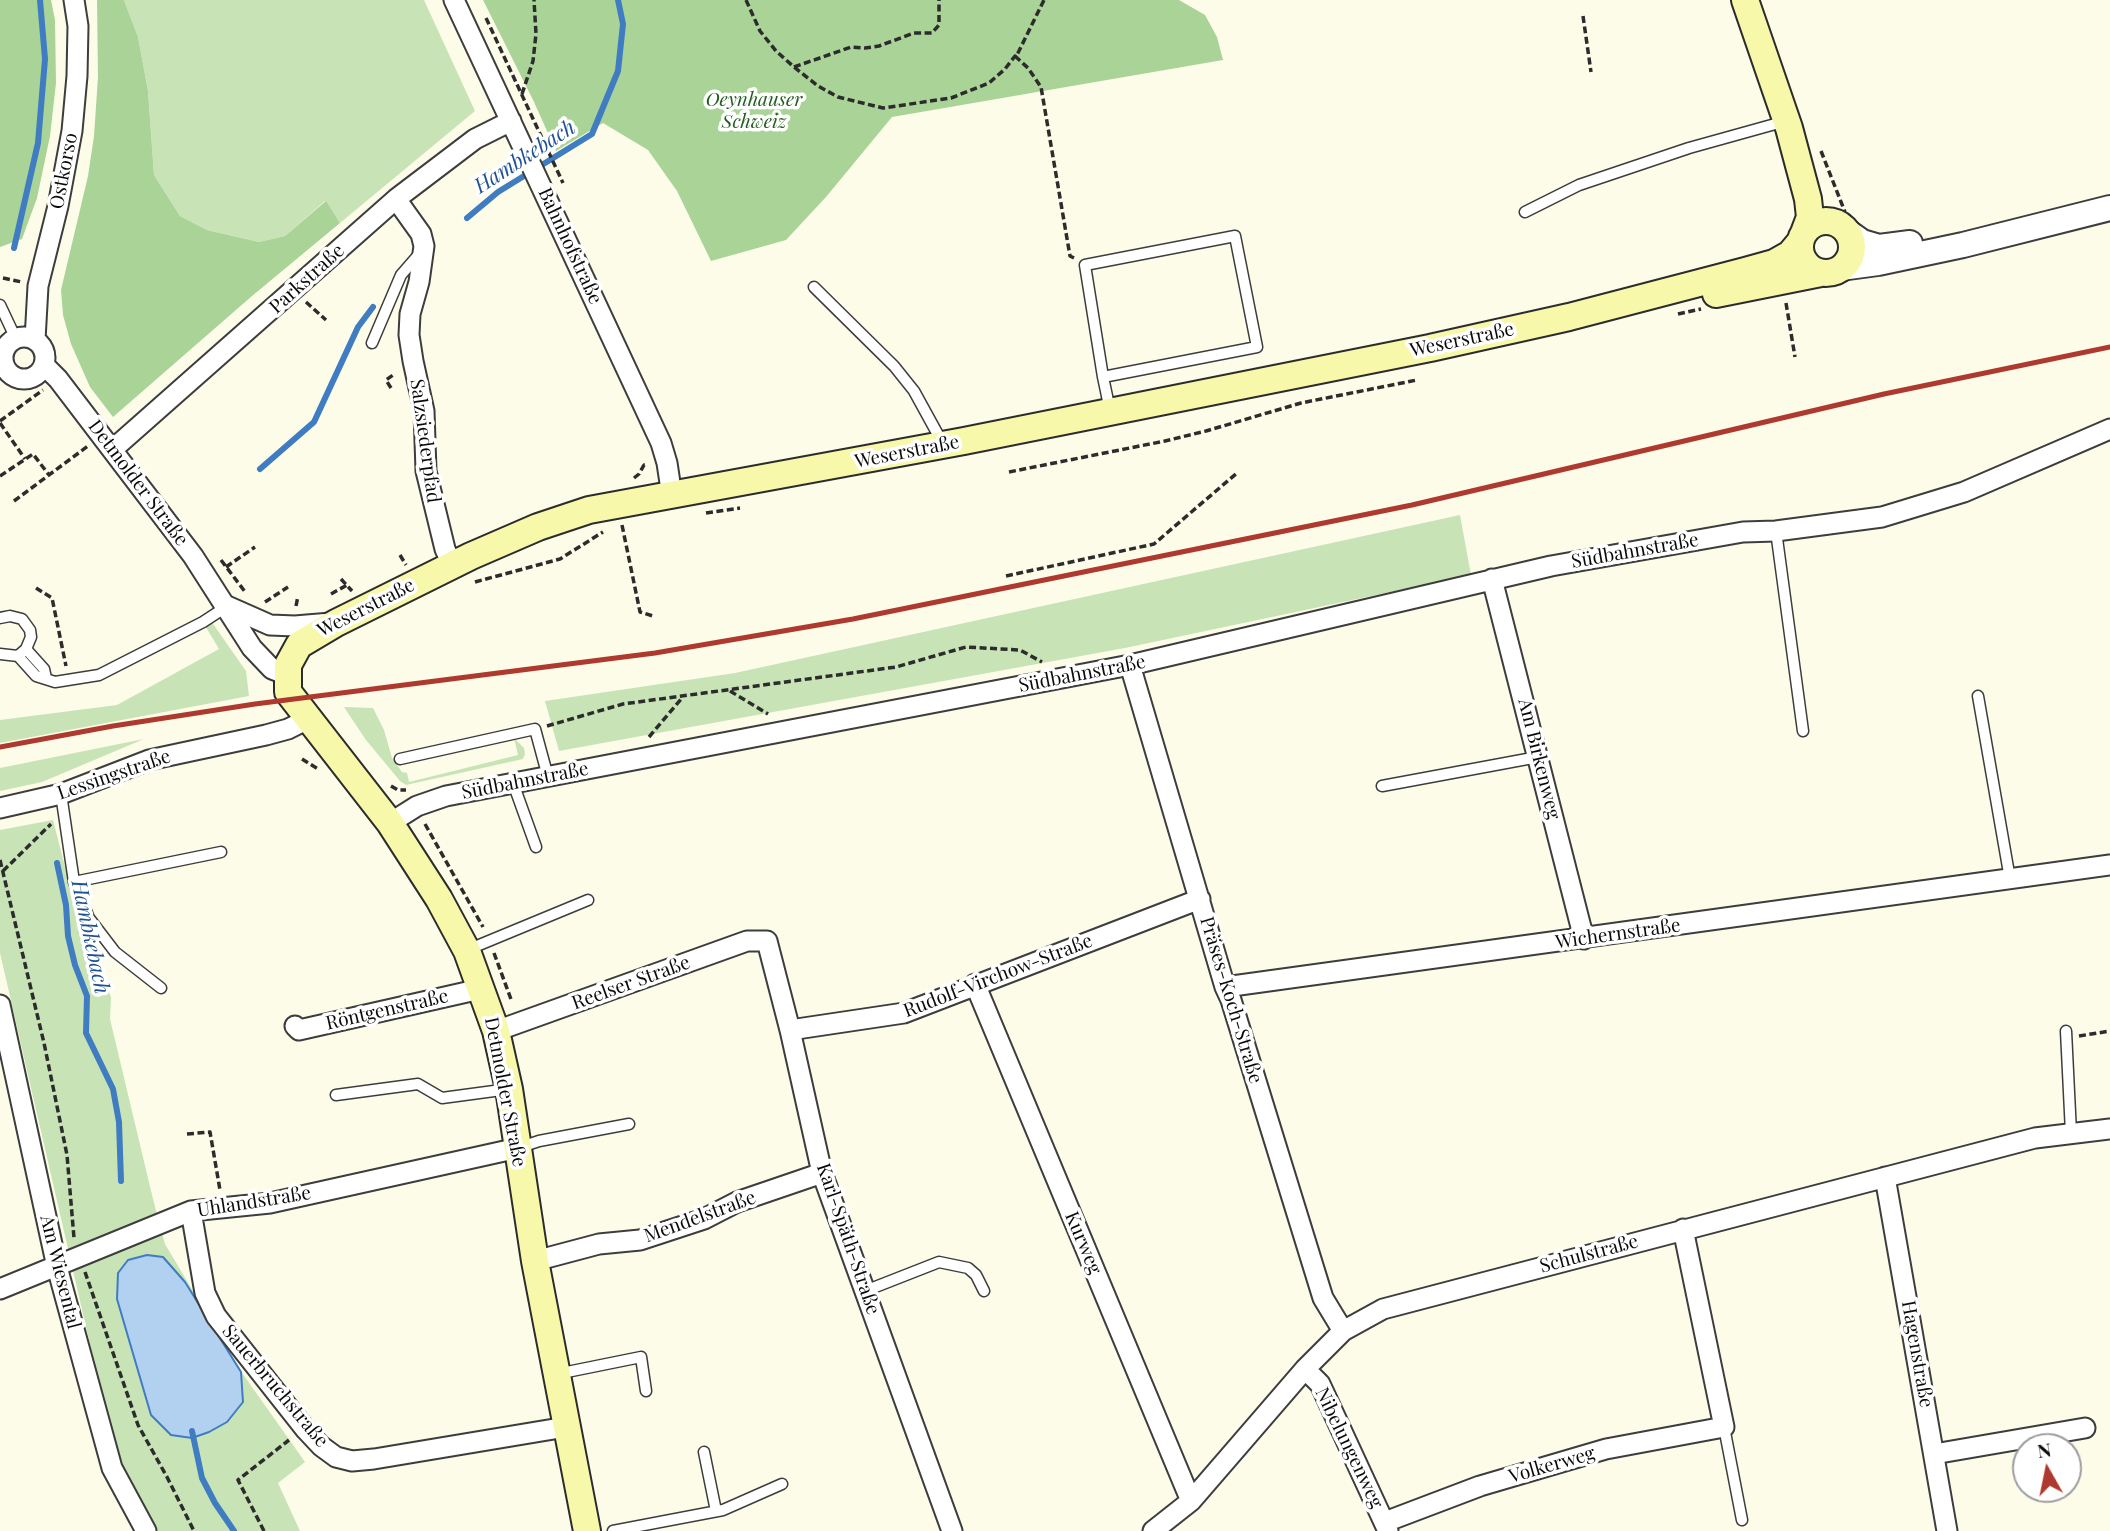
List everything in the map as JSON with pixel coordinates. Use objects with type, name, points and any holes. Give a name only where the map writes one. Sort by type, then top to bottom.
[{"type":"main road","points":[[1745,0],[1788,124],[1808,199],[1810,216],[1802,238],[1802,258],[1814,270],[1831,271],[1847,263],[1852,248],[1844,224],[1828,210],[1788,124]]},
{"type":"main road","points":[[1802,238],[1810,227],[1825,221],[1844,224]]},
{"type":"main road","name":"Weserstraße","points":[[287,675],[293,653],[299,645],[336,622],[458,576],[538,527],[589,510],[943,445],[1430,348],[1569,317],[1774,263],[1790,254],[1802,238]]},
{"type":"main road","name":"Weserstraße","points":[[1569,317],[1748,290],[1831,271]]},
{"type":"main road","name":"Detmolder Straße","points":[[287,675],[288,692],[390,823],[439,899],[467,951],[481,987],[496,1031],[509,1089],[535,1261],[587,1531]]},
{"type":"street","name":"Ostkorso","points":[[25,339],[58,206],[72,131],[78,76],[78,26],[74,0]]},
{"type":"street","name":"Bahnhofstraße","points":[[454,0],[662,443],[671,496]]},
{"type":"street","name":"Parkstraße","points":[[112,450],[396,199],[507,113]]},
{"type":"street","points":[[396,199],[421,234],[424,250]]},
{"type":"street","name":"Weserstraße","points":[[1831,271],[1963,245],[2110,208]]},
{"type":"street","name":"Weserstraße","points":[[1844,224],[1862,242],[1879,247],[2083,215]]},
{"type":"street","name":"Salzsiederpfad","points":[[424,250],[410,314],[409,335],[425,411],[426,471],[445,549],[458,576]]},
{"type":"street","points":[[25,339],[44,351],[44,365],[38,373],[27,379],[4,375],[3,353],[10,342],[25,339]]},
{"type":"street","name":"Detmolder Straße","points":[[44,365],[58,379],[192,556],[252,648],[272,669],[287,675]]},
{"type":"street","name":"Südbahnstraße","points":[[390,823],[417,807],[446,796],[1130,665],[1550,566],[1743,532],[1776,531],[1882,517],[1964,492],[2110,429]]},
{"type":"street","name":"Am Birkenweg","points":[[1492,579],[1584,939]]},
{"type":"street","points":[[227,606],[270,625],[295,626],[336,622]]},
{"type":"street","name":"Präses-Koch-Straße","points":[[1130,665],[1225,987],[1323,1298],[1343,1331]]},
{"type":"street","name":"Lessingstraße","points":[[0,808],[62,803],[149,760],[266,735],[288,729],[308,719]]},
{"type":"street","name":"Wichernstraße","points":[[1225,987],[2110,865]]},
{"type":"street","name":"Rudolf-Virchow-Straße","points":[[790,1030],[904,1013],[1200,899]]},
{"type":"street","name":"Reelser Straße","points":[[496,1031],[747,941],[766,941]]},
{"type":"street","name":"Karl-Späth-Straße","points":[[766,941],[790,1030],[822,1173],[952,1531]]},
{"type":"street","name":"Kurweg","points":[[975,985],[1191,1502]]},
{"type":"street","name":"Röntgenstraße","points":[[295,1026],[299,1030],[481,987]]},
{"type":"street","name":"Am Wiesental","points":[[0,1004],[57,1267],[112,1468],[146,1531]]},
{"type":"street","name":"Schulstraße","points":[[1153,1531],[1191,1502],[1305,1369],[1343,1331],[1383,1309],[2035,1138],[2110,1129]]},
{"type":"street","name":"Uhlandstraße","points":[[0,1289],[191,1211],[270,1203],[518,1148]]},
{"type":"street","name":"Mendelstraße","points":[[535,1261],[599,1244],[640,1240],[704,1219],[737,1202],[822,1173]]},
{"type":"street","name":"Hagenstraße","points":[[1885,1177],[1947,1531]]},
{"type":"street","name":"Sauerbruchstraße","points":[[191,1211],[205,1293],[216,1315],[306,1430],[336,1457],[352,1461],[373,1459],[566,1427]]},
{"type":"street","points":[[1683,1229],[1724,1427]]},
{"type":"street","name":"Nibelungenweg","points":[[1305,1369],[1320,1384],[1386,1527]]},
{"type":"street","name":"Volkerweg","points":[[1386,1527],[1480,1486],[1606,1449],[1724,1427]]},
{"type":"street","points":[[1934,1454],[2085,1429]]},
{"type":"lane","points":[[1525,212],[1579,185],[1689,148],[1788,124]]},
{"type":"lane","points":[[1103,377],[1257,348],[1235,236],[1085,265],[1103,377],[1110,412]]},
{"type":"lane","points":[[372,343],[401,275],[417,254],[424,250]]},
{"type":"lane","points":[[814,287],[894,366],[914,391],[943,445]]},
{"type":"lane","points":[[0,305],[25,339]]},
{"type":"lane","points":[[1776,531],[1803,731]]},
{"type":"lane","points":[[22,653],[36,676],[69,681],[102,673],[203,622],[227,606]]},
{"type":"lane","points":[[0,618],[16,617],[27,624],[31,637],[22,653]]},
{"type":"lane","points":[[0,654],[22,653]]},
{"type":"lane","points":[[1978,696],[2010,879]]},
{"type":"lane","points":[[400,759],[535,729],[548,777]]},
{"type":"lane","points":[[1382,786],[1538,757]]},
{"type":"lane","points":[[513,783],[536,847]]},
{"type":"lane","points":[[62,803],[74,882],[89,918],[115,952],[161,988]]},
{"type":"lane","points":[[74,882],[222,852]]},
{"type":"lane","points":[[467,951],[588,900]]},
{"type":"lane","points":[[2066,1035],[2071,1133]]},
{"type":"lane","points":[[337,1095],[418,1084],[442,1098],[509,1089]]},
{"type":"lane","points":[[518,1148],[539,1141],[629,1124]]},
{"type":"lane","points":[[865,1291],[939,1262],[968,1268],[976,1275],[984,1291]]},
{"type":"lane","points":[[556,1374],[641,1356],[646,1391]]},
{"type":"lane","points":[[1724,1427],[1742,1520]]},
{"type":"lane","points":[[704,1452],[716,1511]]},
{"type":"lane","points":[[613,1531],[716,1511],[782,1484]]},
{"type":"path","points":[[507,113],[522,94],[533,61],[536,34],[534,0]]},
{"type":"path","points":[[746,0],[760,31],[776,51],[818,86],[838,97],[883,108],[951,98],[989,83],[1016,57],[1044,0]]},
{"type":"path","points":[[794,67],[850,47],[878,46],[914,33],[932,33],[939,24],[939,0]]},
{"type":"path","points":[[483,12],[561,177]]},
{"type":"path","points":[[1583,16],[1591,72]]},
{"type":"path","points":[[1015,56],[1028,68],[1041,87],[1070,256],[1085,265]]},
{"type":"path","points":[[1828,170],[1844,224]]},
{"type":"path","points":[[1785,291],[1795,358]]},
{"type":"path","points":[[302,298],[326,320]]},
{"type":"path","points":[[391,388],[386,380],[393,375]]},
{"type":"path","points":[[1009,472],[1176,438],[1301,403],[1417,380]]},
{"type":"path","points":[[25,459],[0,422],[43,390]]},
{"type":"path","points":[[14,501],[86,447]]},
{"type":"path","points":[[0,476],[33,454],[49,475]]},
{"type":"path","points":[[1006,576],[1154,544],[1237,473]]},
{"type":"path","points":[[704,514],[742,507]]},
{"type":"path","points":[[458,576],[485,578],[560,559],[603,531],[633,523]]},
{"type":"path","points":[[622,524],[640,612],[653,616]]},
{"type":"path","points":[[226,567],[256,547]]},
{"type":"path","points":[[400,555],[407,566]]},
{"type":"path","points":[[341,579],[354,593]]},
{"type":"path","points":[[331,594],[347,585]]},
{"type":"path","points":[[258,607],[288,587]]},
{"type":"path","points":[[36,588],[52,597],[69,681]]},
{"type":"path","points":[[535,729],[623,705],[896,667],[965,647],[1020,650],[1069,677]]},
{"type":"path","points":[[728,690],[794,729]]},
{"type":"path","points":[[630,761],[683,696]]},
{"type":"path","points":[[302,759],[317,768],[325,778]]},
{"type":"path","points":[[3,871],[62,803]]},
{"type":"path","points":[[0,860],[57,1105],[66,1155],[74,1237],[138,1425],[194,1531]]},
{"type":"path","points":[[2066,1035],[2110,1031]]},
{"type":"path","points":[[187,1134],[210,1132],[221,1199]]},
{"type":"path","points":[[264,1531],[238,1480],[306,1430]]},
{"type":"green space","points":[[0,0],[51,0],[55,20],[56,83],[50,136],[37,198],[22,239],[0,247]]},
{"type":"green space","points":[[97,0],[124,0],[138,37],[148,91],[154,175],[180,216],[207,230],[259,242],[285,236],[326,201],[340,223],[113,417],[90,387],[71,344],[63,315],[61,290],[88,176],[94,136],[98,77]]},
{"type":"green space","points":[[124,0],[424,0],[475,111],[340,223],[325,201],[285,236],[259,242],[207,230],[180,216],[154,175],[148,91],[138,37]]},
{"type":"green space","name":"Oeynhauser Schweiz","points":[[483,0],[1179,0],[1205,15],[1217,37],[1223,60],[892,117],[826,197],[786,240],[711,261],[677,191],[648,150],[603,123],[556,151]]},
{"type":"green space","points":[[1460,515],[1471,575],[1125,648],[559,751],[545,701],[735,673]]},
{"type":"green space","points":[[211,621],[246,671],[249,696],[0,743],[0,720],[117,705],[219,649],[204,624]]},
{"type":"green space","points":[[344,707],[373,708],[384,730],[392,758],[402,772],[407,773],[409,782],[518,755],[514,738],[524,748],[525,754],[523,759],[406,785],[366,740]]},
{"type":"green space","points":[[144,739],[42,782],[0,791],[0,768]]},
{"type":"green space","points":[[53,820],[76,910],[111,997],[110,1019],[165,1244],[240,1370],[305,1462],[278,1483],[300,1531],[155,1531],[117,1462],[0,953],[0,830]]},
{"type":"water","points":[[147,1255],[163,1257],[185,1282],[241,1372],[243,1402],[227,1422],[192,1438],[171,1435],[151,1415],[117,1299],[118,1273],[128,1260]]},
{"type":"waterway","points":[[14,248],[38,143],[45,59],[40,0]]},
{"type":"waterway","name":"Hambkebach","points":[[467,218],[498,192],[592,134],[618,71],[623,24],[618,0]]},
{"type":"waterway","name":"Hambkebach","points":[[260,469],[314,422],[358,327],[373,307]]},
{"type":"waterway","name":"Hambkebach","points":[[57,863],[66,905],[68,936],[87,996],[86,1033],[113,1089],[119,1122],[121,1181]]},
{"type":"waterway","name":"Hambkebach","points":[[192,1431],[202,1478],[234,1531]]},
{"type":"railway","points":[[0,747],[255,704],[655,653],[853,619],[1412,505],[1884,394],[2110,347]]}]
